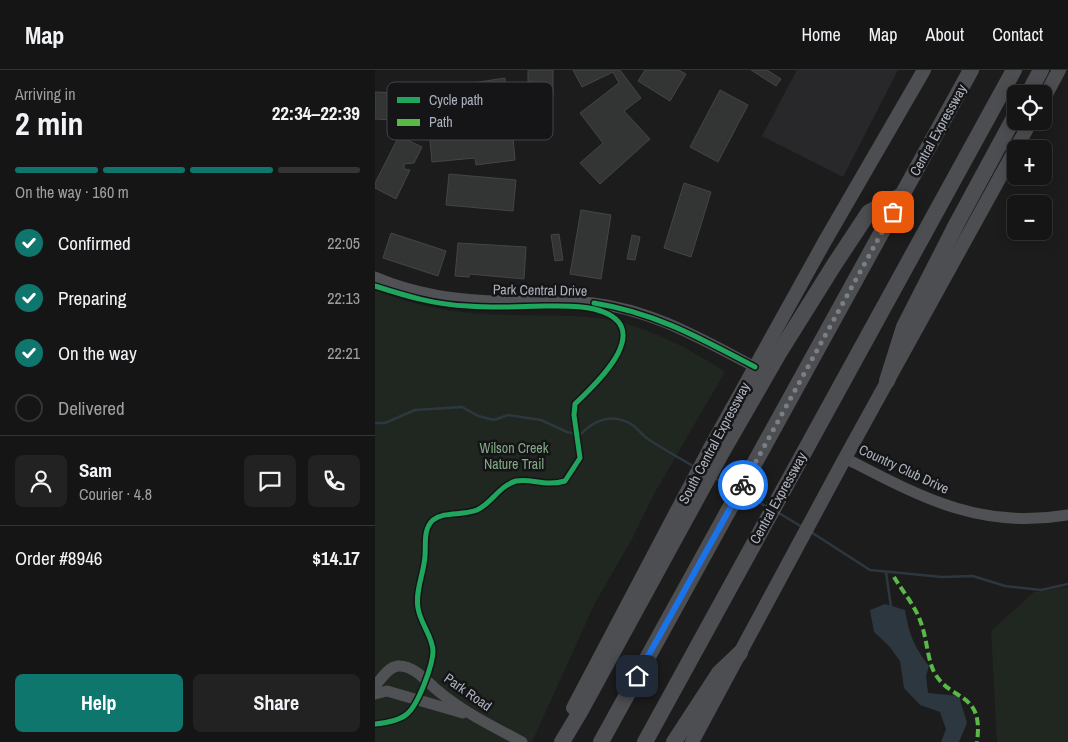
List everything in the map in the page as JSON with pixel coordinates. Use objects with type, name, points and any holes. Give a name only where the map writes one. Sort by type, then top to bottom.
[{"type":"highway","name":"Central Expressway","points":[[601,742],[971,70]]},
{"type":"highway","name":"Central Expressway","points":[[645,742],[1014,70]]},
{"type":"highway","points":[[1032,85],[1041,70]]},
{"type":"highway","points":[[887,381],[904,327],[1007,130]]},
{"type":"highway","points":[[562,742],[581,712],[716,451],[869,212],[902,195]]},
{"type":"highway","points":[[674,742],[719,673],[740,653]]},
{"type":"main road","name":"South Central Expressway","points":[[716,451],[755,367],[924,70]]},
{"type":"main road","points":[[1051,85],[1059,70]]},
{"type":"main road","points":[[692,742],[887,381],[1026,130]]},
{"type":"main road","name":"South Central Expressway","points":[[556,742],[696,487]]},
{"type":"street","name":"Park Central Drive","points":[[375,278],[417,292],[444,297],[504,301],[587,302],[616,306],[668,322],[755,367]]},
{"type":"street","name":"Country Club Drive","points":[[845,458],[915,494],[969,512],[995,518],[1027,519],[1068,515]]},
{"type":"street","name":"Park Road","points":[[375,686],[389,670],[398,666],[411,669],[470,715],[522,742]]},
{"type":"street","points":[[375,694],[387,691],[470,715]]},
{"type":"shaded area","points":[[797,70],[898,70],[843,177],[762,136]]},
{"type":"shaded area","points":[[885,604],[905,610],[913,640],[919,653],[929,666],[926,676],[928,693],[959,696],[967,723],[959,742],[941,742],[946,729],[940,712],[920,705],[904,688],[900,661],[889,646],[874,632],[870,610]]},
{"type":"green space","name":"Wilson Creek Nature Trail","points":[[375,290],[408,302],[460,312],[496,315],[577,316],[615,321],[659,335],[700,356],[725,372],[654,494],[632,539],[595,603],[532,742],[375,742]]},
{"type":"green space","points":[[1068,587],[1068,742],[997,742],[991,631],[1034,592]]},
{"type":"building","points":[[528,70],[553,70],[553,82],[528,82]]},
{"type":"building","points":[[573,70],[620,70],[641,98],[624,111],[650,139],[600,184],[580,163],[603,143],[580,113],[619,83],[613,72],[582,87]]},
{"type":"building","points":[[645,70],[678,70],[686,74],[670,101],[638,81]]},
{"type":"building","points":[[751,70],[767,70],[781,79],[776,86]]},
{"type":"building","points":[[505,78],[505,82],[479,82]]},
{"type":"building","points":[[720,90],[748,105],[718,162],[690,147]]},
{"type":"building","points":[[375,92],[387,92],[387,120],[375,119]]},
{"type":"building","points":[[397,140],[407,140],[422,147],[414,163],[404,164],[404,169],[410,170],[396,199],[375,188],[375,183]]},
{"type":"building","points":[[430,140],[513,140],[515,160],[476,165],[475,158],[432,162]]},
{"type":"building","points":[[449,174],[516,180],[513,211],[446,205]]},
{"type":"building","points":[[684,183],[711,192],[691,257],[664,248]]},
{"type":"building","points":[[581,210],[611,215],[601,279],[570,274]]},
{"type":"building","points":[[391,233],[446,251],[438,276],[383,258]]},
{"type":"building","points":[[559,234],[563,260],[555,261],[551,235]]},
{"type":"building","points":[[632,235],[640,237],[635,260],[627,259]]},
{"type":"building","points":[[458,243],[526,247],[524,279],[469,274],[469,277],[455,276]]},
{"type":"waterway","points":[[375,423],[385,423],[415,410],[462,407],[478,416],[494,420],[508,415],[541,420],[567,432],[580,435],[598,421],[612,418],[634,426],[648,439],[695,467]]},
{"type":"waterway","points":[[715,478],[734,489]]},
{"type":"waterway","points":[[744,494],[767,507]]},
{"type":"waterway","points":[[779,513],[802,527]]},
{"type":"waterway","points":[[811,532],[870,570],[942,577],[973,576],[1005,586],[1041,590],[1068,584]]},
{"type":"waterway","points":[[886,572],[891,607]]},
{"type":"marked path","points":[[894,577],[919,617],[934,672],[949,689],[965,699],[976,713],[978,725],[977,742]]},
{"type":"cycle path","points":[[375,286],[444,304],[497,307],[570,306],[594,309],[613,317],[622,327],[623,340],[618,354],[609,368],[575,404],[574,415],[580,458],[565,481],[558,483],[516,481],[510,483],[477,510],[443,515],[433,520],[430,524],[426,532],[424,562],[417,602],[419,614],[432,646],[433,651],[430,665],[420,694],[407,714],[396,720],[375,724]]},
{"type":"cycle path","points":[[594,303],[616,307],[658,320],[755,367]]},
{"type":"way so far","points":[[743,485],[893,212]]},
{"type":"route","points":[[637,676],[743,485]]}]
